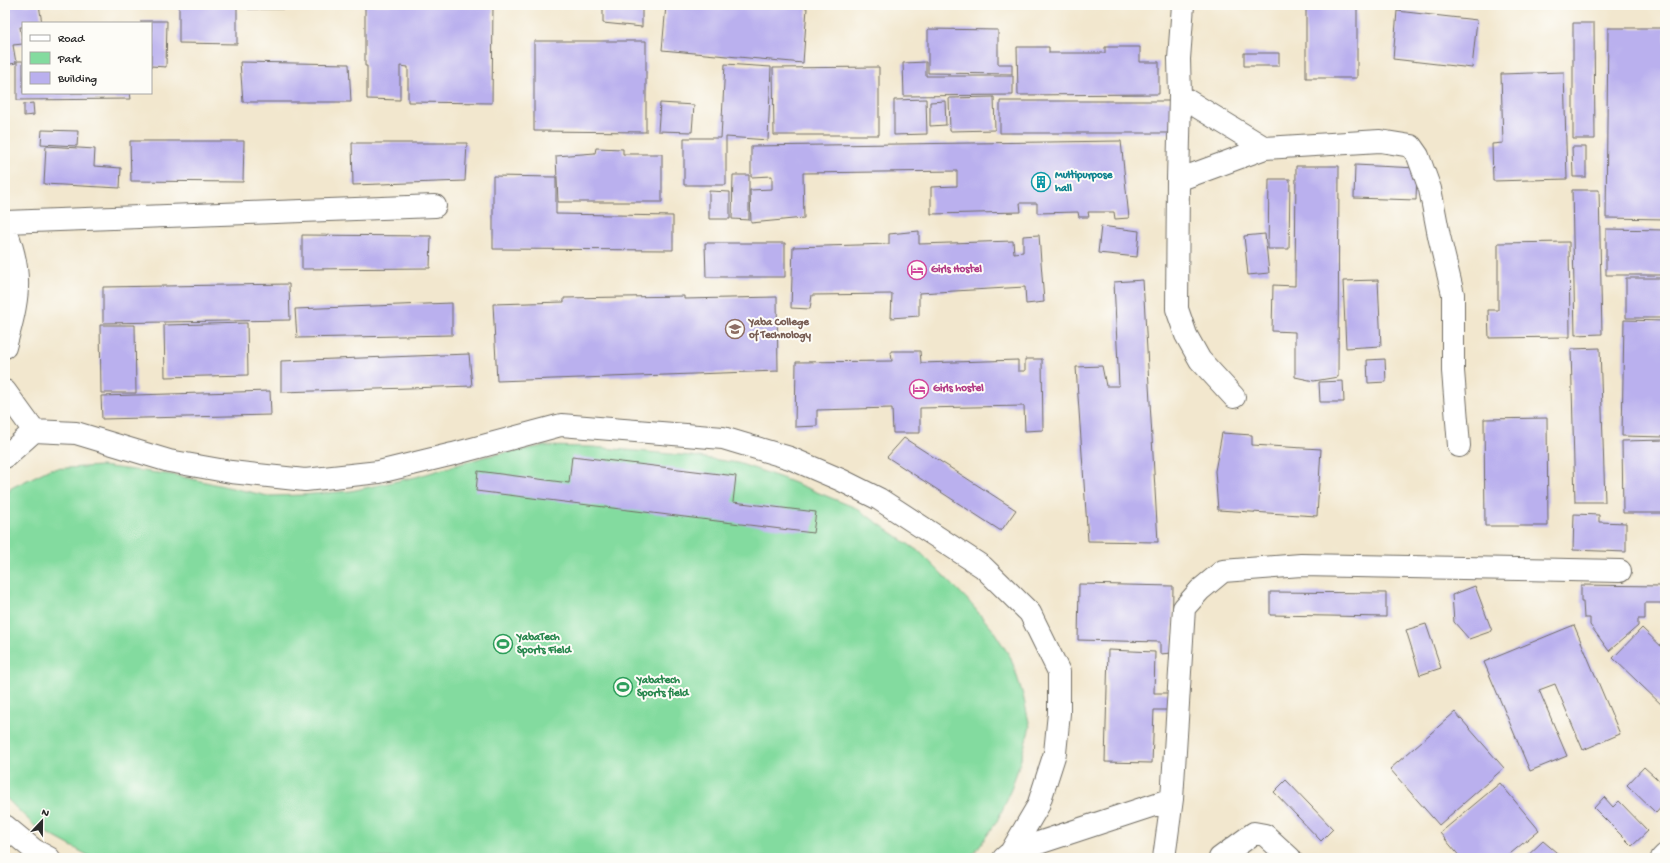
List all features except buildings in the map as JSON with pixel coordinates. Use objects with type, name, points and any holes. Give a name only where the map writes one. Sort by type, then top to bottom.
[{"type":"street","points":[[1183,5],[1179,59],[1180,96],[1177,309],[1186,335],[1200,360],[1234,397]]},
{"type":"street","points":[[1180,96],[1265,148]]},
{"type":"street","points":[[1178,180],[1265,148],[1380,141],[1412,146],[1418,156],[1430,189],[1439,236],[1453,294],[1454,371],[1458,446]]},
{"type":"street","points":[[5,222],[435,206]]},
{"type":"street","points":[[5,228],[14,250],[17,267],[18,289],[12,324],[5,347]]},
{"type":"street","points":[[5,391],[34,431]]},
{"type":"street","points":[[5,457],[34,431],[76,433],[169,460],[223,471],[305,480],[379,472],[561,425],[723,438],[790,458],[880,499],[983,567],[1030,612],[1059,672],[1060,713],[1055,753],[1038,806],[1007,855]]},
{"type":"street","points":[[1168,856],[1184,608],[1200,590],[1222,571],[1301,565],[1620,571]]},
{"type":"street","points":[[1007,855],[1172,799]]},
{"type":"street","points":[[5,826],[34,850],[49,858]]},
{"type":"street","points":[[1220,858],[1254,833],[1265,835],[1290,858]]},
{"type":"street","points":[[1662,858],[1665,855]]},
{"type":"green space","name":"YabaTech Sports Field","points":[[544,446],[593,447],[691,456],[738,463],[782,478],[856,508],[921,553],[966,598],[993,630],[1011,658],[1023,695],[1030,727],[1017,772],[1006,802],[996,823],[972,856],[969,858],[93,858],[36,827],[5,797],[5,497],[11,488],[50,469],[101,466],[174,475],[268,496],[302,495],[351,491],[416,477],[487,456]]},
{"type":"place","name":"Multipurpose hall","points":[[1041,182]]},
{"type":"place","name":"Girls Hostel","points":[[917,270]]},
{"type":"place","name":"Yaba College of Technology","points":[[735,329]]},
{"type":"place","name":"Girls hostel","points":[[919,389]]},
{"type":"place","name":"YabaTech Sports Field","points":[[503,644]]},
{"type":"place","name":"Yabatech Sports field","points":[[623,687]]}]
